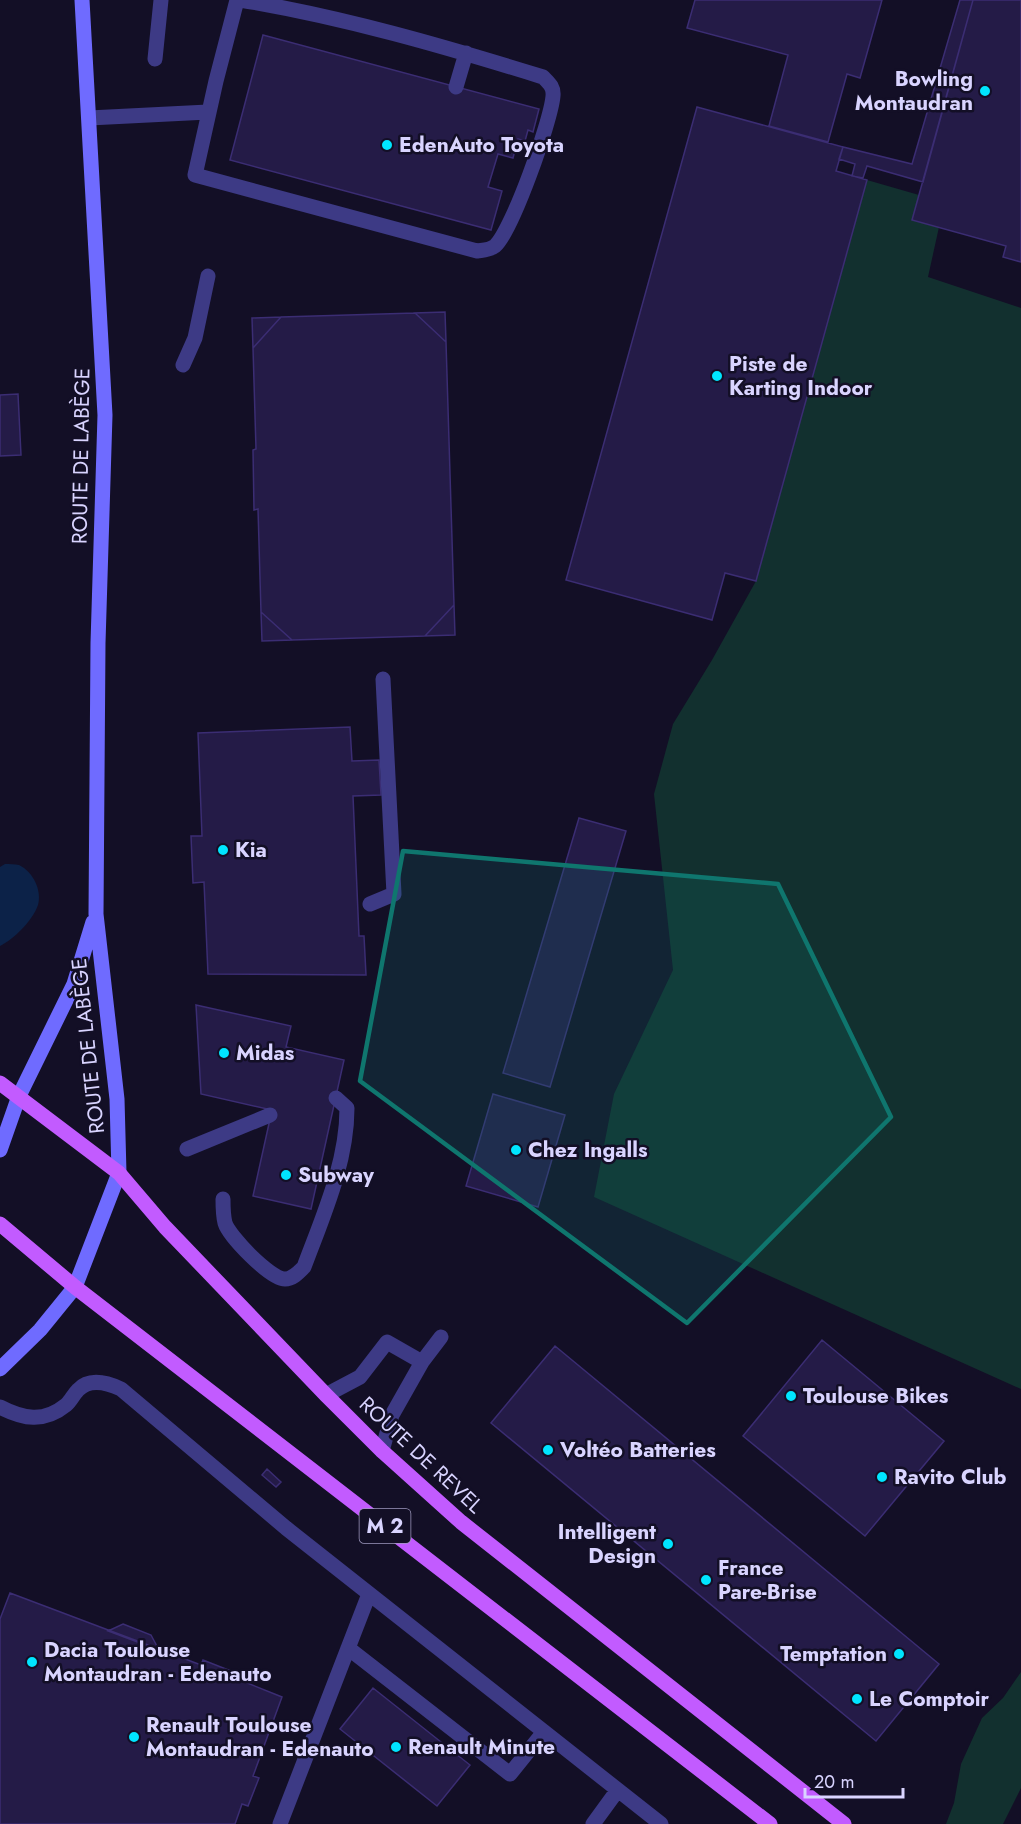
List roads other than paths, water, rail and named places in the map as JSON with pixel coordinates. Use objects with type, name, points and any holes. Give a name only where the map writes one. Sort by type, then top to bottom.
[{"type":"main road","name":"ROUTE DE LABÈGE","points":[[82,0],[105,415],[98,643],[96,914],[117,1099],[119,1173]]},
{"type":"main road","name":"ROUTE DE LABÈGE","points":[[0,1150],[19,1096],[74,984],[96,914]]},
{"type":"main road","name":"ROUTE DE REVEL","points":[[0,1083],[119,1173],[165,1227],[326,1395],[382,1451],[461,1522],[844,1824]]},
{"type":"main road","points":[[0,1369],[40,1330],[75,1287],[119,1173]]},
{"type":"main road","points":[[0,1224],[75,1287]]},
{"type":"main road","name":"M 2","points":[[75,1287],[770,1824]]},
{"type":"lane","points":[[155,59],[161,0]]},
{"type":"lane","points":[[239,0],[288,8],[466,53],[543,77],[552,85],[553,95],[539,148],[505,234],[493,248],[477,251],[195,175],[208,112],[239,0]]},
{"type":"lane","points":[[456,87],[466,53]]},
{"type":"lane","points":[[89,118],[208,112]]},
{"type":"lane","points":[[183,365],[195,338],[208,276]]},
{"type":"lane","points":[[370,904],[394,894],[384,679]]},
{"type":"lane","points":[[223,1199],[225,1224],[246,1250],[271,1274],[285,1279],[296,1275],[304,1267],[335,1180],[347,1128],[346,1108],[336,1098]]},
{"type":"lane","points":[[187,1149],[270,1115]]},
{"type":"lane","points":[[382,1451],[392,1415],[422,1362],[441,1337]]},
{"type":"lane","points":[[326,1395],[360,1377],[387,1342],[422,1362]]},
{"type":"lane","points":[[0,1407],[18,1416],[37,1418],[57,1412],[68,1403],[79,1388],[94,1382],[108,1383],[121,1389],[286,1528],[661,1824]]},
{"type":"lane","points":[[280,1824],[369,1594]]},
{"type":"lane","points":[[348,1648],[510,1774],[543,1732]]},
{"type":"lane","points":[[593,1824],[617,1791]]},
{"type":"water","points":[[5,864],[19,865],[28,872],[35,882],[39,899],[36,911],[27,923],[17,934],[0,946],[0,867]]},
{"type":"place","name":"Bowling Montaudran","points":[[985,91]]},
{"type":"place","name":"EdenAuto Toyota","points":[[387,145]]},
{"type":"place","name":"Piste de Karting Indoor","points":[[717,376]]},
{"type":"place","name":"Kia","points":[[223,850]]},
{"type":"place","name":"Midas","points":[[224,1053]]},
{"type":"place","name":"Chez Ingalls","points":[[516,1150]]},
{"type":"place","name":"Subway","points":[[286,1175]]},
{"type":"place","name":"Toulouse Bikes","points":[[791,1396]]},
{"type":"place","name":"Voltéo Batteries","points":[[548,1450]]},
{"type":"place","name":"Ravito Club","points":[[882,1477]]},
{"type":"place","name":"Intelligent Design","points":[[668,1544]]},
{"type":"place","name":"France Pare-Brise","points":[[706,1580]]},
{"type":"place","name":"Temptation","points":[[899,1654]]},
{"type":"place","name":"Dacia Toulouse Montaudran - Edenauto","points":[[32,1662]]},
{"type":"place","name":"Le Comptoir","points":[[857,1699]]},
{"type":"place","name":"Renault Toulouse Montaudran - Edenauto","points":[[134,1737]]},
{"type":"place","name":"Renault Minute","points":[[396,1747]]}]
